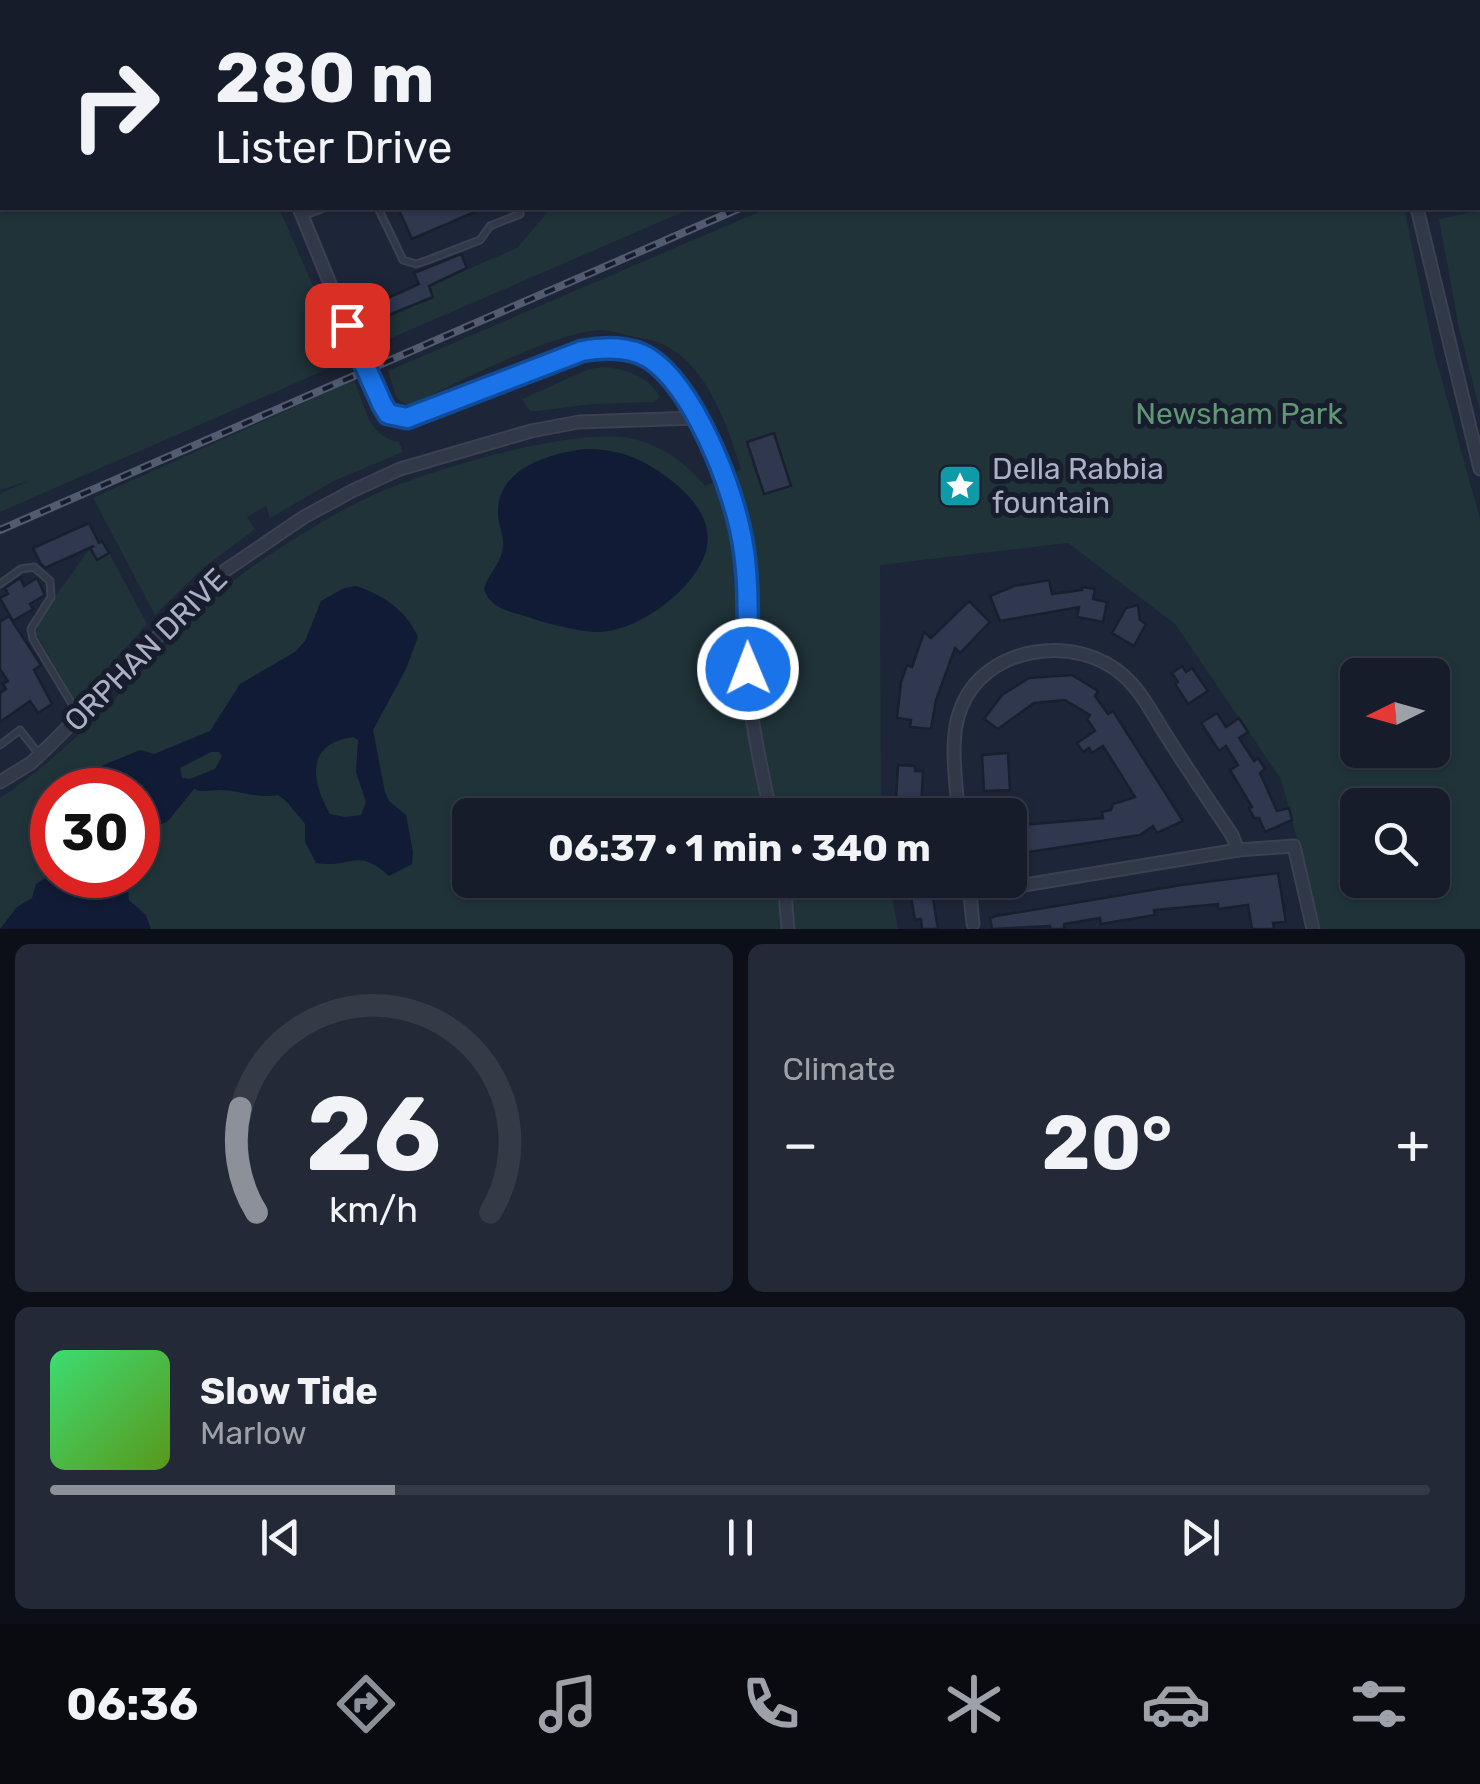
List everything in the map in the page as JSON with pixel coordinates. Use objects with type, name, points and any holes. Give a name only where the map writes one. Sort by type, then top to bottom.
[{"type":"street","points":[[1417,210],[1480,470]]},
{"type":"street","points":[[301,212],[388,414],[407,418],[582,351],[604,347],[648,357],[680,388],[721,468],[742,538],[747,577],[748,692],[769,798]]},
{"type":"street","name":"ORPHAN DRIVE","points":[[0,782],[40,755],[220,574],[304,517],[352,491],[400,469],[531,431],[579,422],[696,418]]},
{"type":"street","points":[[957,798],[954,730],[972,688],[993,669],[1019,656],[1047,650],[1075,652],[1109,665],[1134,687],[1232,835],[1238,850]]},
{"type":"street","points":[[1027,885],[1238,850],[1294,846],[1314,929]]},
{"type":"street","points":[[785,898],[788,929]]},
{"type":"street","points":[[970,898],[972,924]]},
{"type":"lane","points":[[379,210],[403,260],[416,264],[480,240],[490,226],[520,214]]},
{"type":"lane","points":[[0,584],[21,569],[34,567],[50,581],[51,597],[33,622],[33,639],[80,716]]},
{"type":"lane","points":[[0,745],[20,730],[40,755]]},
{"type":"green space","points":[[0,210],[280,210],[346,361],[0,512],[0,494],[28,481],[0,490]]},
{"type":"green space","points":[[549,210],[687,210],[375,345],[364,327],[433,298],[429,286],[517,248]]},
{"type":"green space","name":"Newsham Park","points":[[763,210],[1404,210],[1434,351],[1480,519],[1480,929],[1321,929],[1281,779],[1175,624],[1068,543],[880,565],[881,798],[452,798],[452,898],[892,898],[898,929],[0,929],[0,798],[30,777],[30,898],[160,898],[160,768],[40,768],[223,590],[294,539],[354,504],[396,486],[498,454],[571,439],[640,441],[671,455],[705,486],[741,469],[722,415],[691,365],[653,340],[604,330],[556,340],[408,406],[397,399],[388,371]]},
{"type":"green space","points":[[1480,210],[1480,411],[1459,328],[1439,219]]},
{"type":"green space","points":[[603,367],[636,375],[660,397],[654,402],[537,411],[530,411],[522,399],[589,369]]},
{"type":"green space","points":[[354,380],[374,427],[399,442],[403,452],[334,481],[270,518],[266,506],[247,517],[255,529],[203,568],[155,615],[93,498]]},
{"type":"green space","points":[[90,548],[97,560],[109,553],[147,624],[76,703],[36,633],[41,617]]},
{"type":"water","points":[[586,449],[618,452],[655,469],[690,498],[707,528],[706,551],[700,566],[677,594],[645,618],[610,631],[572,629],[511,612],[492,602],[484,589],[502,552],[498,514],[506,485],[516,474],[542,459]]},
{"type":"water","points":[[356,586],[384,599],[400,612],[418,637],[406,669],[373,730],[385,792],[389,801],[406,815],[413,852],[412,864],[389,876],[361,860],[316,863],[305,842],[305,824],[278,795],[194,789],[168,821],[160,825],[160,768],[96,768],[140,750],[154,754],[210,731],[240,684],[295,652],[305,641],[321,601]],"holes":[[[353,737],[358,740],[356,772],[366,802],[361,815],[330,814],[319,789],[316,766],[326,747]],[[211,752],[222,756],[215,769],[190,779],[182,778],[180,768]]]},
{"type":"water","points":[[32,898],[129,898],[146,915],[151,929],[0,929],[17,907]]},
{"type":"building","points":[[399,210],[479,210],[412,239]]},
{"type":"building","points":[[461,254],[467,268],[429,286],[433,297],[369,323],[363,309],[419,284],[414,273]]},
{"type":"building","points":[[774,433],[791,486],[764,494],[747,442]]},
{"type":"building","points":[[89,523],[109,553],[97,560],[90,548],[94,546],[45,568],[41,564],[33,548]]},
{"type":"building","points":[[20,578],[24,586],[37,578],[45,595],[30,604],[33,609],[13,621],[0,598],[8,594],[5,588]]},
{"type":"building","points":[[1049,580],[1052,594],[1082,587],[1095,589],[1093,599],[1107,602],[1103,622],[1077,617],[1079,607],[1000,621],[990,596],[1014,586]]},
{"type":"building","points":[[969,601],[990,622],[960,653],[955,648],[936,700],[931,729],[910,727],[911,720],[897,718],[907,665],[912,667],[924,632],[931,638]]},
{"type":"building","points":[[1138,605],[1140,620],[1146,624],[1134,646],[1112,633],[1126,608]]},
{"type":"building","points":[[9,616],[41,665],[34,670],[52,704],[38,713],[30,701],[0,722],[0,693],[8,681],[0,669],[0,622]]},
{"type":"building","points":[[1182,666],[1186,672],[1192,668],[1208,691],[1188,704],[1172,673]]},
{"type":"building","points":[[1072,675],[1098,691],[1095,696],[1108,714],[1113,711],[1183,821],[1157,833],[1153,826],[1140,835],[1027,852],[1027,825],[1103,818],[1102,812],[1111,810],[1113,804],[1135,797],[1103,746],[1092,753],[1089,748],[1083,752],[1077,743],[1095,731],[1087,719],[1090,715],[1065,700],[1034,703],[998,729],[984,719],[1002,695],[1029,678]]},
{"type":"building","points":[[1217,713],[1226,727],[1239,718],[1248,732],[1239,738],[1254,761],[1258,758],[1265,769],[1260,773],[1277,811],[1289,808],[1292,820],[1265,832],[1259,818],[1254,818],[1249,808],[1252,807],[1230,770],[1238,765],[1226,746],[1219,751],[1201,723]]},
{"type":"building","points":[[1008,753],[1010,790],[984,791],[982,755]]},
{"type":"building","points":[[898,765],[923,771],[922,798],[896,798]]},
{"type":"building","points":[[1278,873],[1286,922],[1273,923],[1274,929],[1252,929],[1248,905],[1154,910],[1155,915],[1101,924],[1100,918],[1064,924],[1064,929],[992,929],[990,918],[1181,885]]},
{"type":"building","points":[[911,898],[933,898],[938,929],[922,929],[921,919],[915,920]]},
{"type":"railway","points":[[0,530],[735,210]]},
{"type":"place","name":"Della Rabbia fountain","points":[[960,486]]},
{"type":"route","points":[[347,325],[388,414],[407,418],[582,351],[604,347],[648,357],[669,375],[687,398],[721,468],[737,517],[747,577],[748,669]]}]
